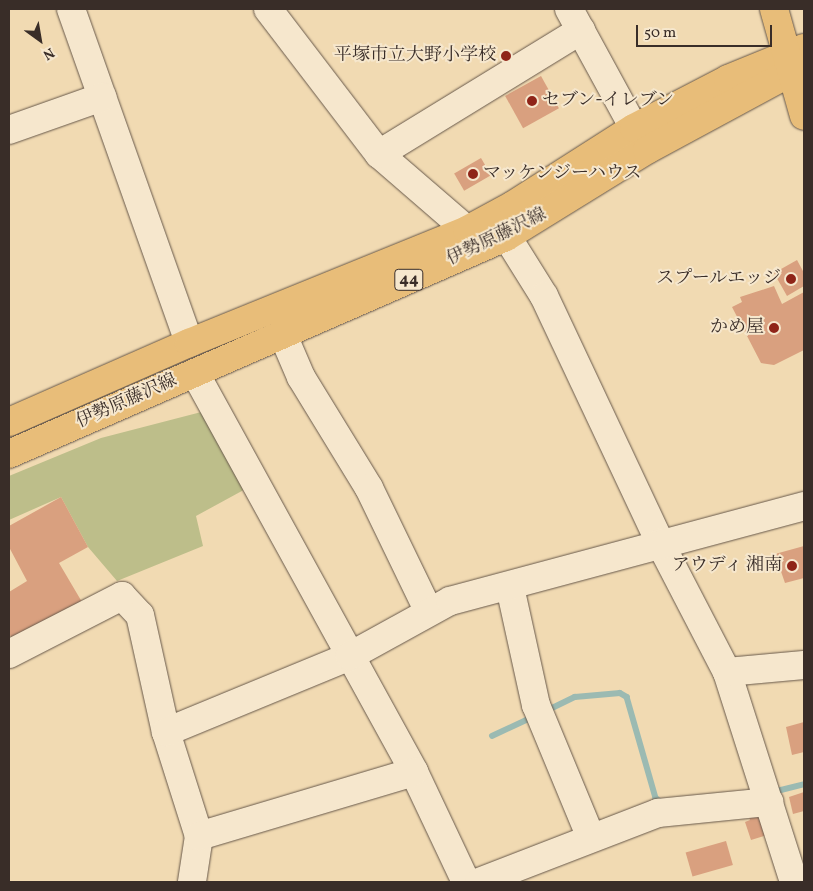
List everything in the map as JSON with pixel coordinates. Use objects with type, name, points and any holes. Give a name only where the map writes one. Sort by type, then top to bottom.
[{"type":"main road","points":[[774,9],[798,57]]},
{"type":"main road","points":[[794,9],[804,116]]},
{"type":"main road","name":"伊勢原藤沢線","points":[[9,422],[188,343],[467,230],[500,226],[634,128],[728,79],[798,57]]},
{"type":"main road","name":"伊勢原藤沢線","points":[[9,454],[283,335],[500,226],[647,150],[798,57]]},
{"type":"street","points":[[71,9],[188,343]]},
{"type":"street","points":[[268,9],[379,154],[467,230]]},
{"type":"street","points":[[379,154],[575,20],[634,128]]},
{"type":"street","points":[[9,130],[102,97]]},
{"type":"street","points":[[500,226],[544,296],[660,543],[727,672],[794,882]]},
{"type":"street","points":[[283,335],[301,377],[368,488],[428,610]]},
{"type":"street","points":[[195,372],[414,772],[466,882]]},
{"type":"street","points":[[166,732],[350,656],[428,610],[660,543],[804,506]]},
{"type":"street","points":[[510,587],[539,714],[592,838]]},
{"type":"street","points":[[9,654],[122,596],[140,615],[166,732],[199,836],[192,882]]},
{"type":"street","points":[[727,672],[804,665]]},
{"type":"street","points":[[199,836],[414,772]]},
{"type":"street","points":[[479,882],[658,813],[766,794]]},
{"type":"green space","points":[[209,410],[251,486],[196,516],[203,546],[117,581],[88,547],[61,497],[9,520],[9,476],[101,438]]},
{"type":"building","name":"セブン-イレブン","points":[[541,76],[559,108],[523,128],[505,96]]},
{"type":"building","name":"マッケンジーハウス","points":[[481,158],[491,175],[464,191],[454,174]]},
{"type":"building","name":"スプールエッジ","points":[[797,260],[804,273],[804,286],[787,296],[774,273]]},
{"type":"building","name":"かめ屋","points":[[774,286],[782,304],[804,292],[804,350],[774,365],[761,363],[732,307],[742,302],[740,297]]},
{"type":"building","points":[[61,497],[88,547],[59,563],[82,602],[13,641],[9,633],[9,592],[27,581],[9,547],[9,526]]},
{"type":"building","name":"アウディ 湘南","points":[[804,546],[804,578],[785,583],[775,554]]},
{"type":"building","points":[[804,722],[804,752],[792,755],[786,727]]},
{"type":"building","points":[[804,792],[804,811],[793,814],[789,797]]},
{"type":"building","points":[[759,810],[767,835],[751,840],[745,822],[750,820],[748,814]]},
{"type":"building","points":[[726,841],[733,865],[693,877],[686,853]]},
{"type":"waterway","points":[[546,711],[575,697],[620,693],[627,697],[656,798],[662,803]]},
{"type":"waterway","points":[[492,736],[533,717]]},
{"type":"waterway","points":[[773,792],[804,784]]},
{"type":"place","name":"平塚市立大野小学校","points":[[506,56]]},
{"type":"place","name":"セブン-イレブン","points":[[532,101]]},
{"type":"place","name":"マッケンジーハウス","points":[[473,174]]},
{"type":"place","name":"スプールエッジ","points":[[791,279]]},
{"type":"place","name":"かめ屋","points":[[774,328]]},
{"type":"place","name":"アウディ 湘南","points":[[792,566]]}]
